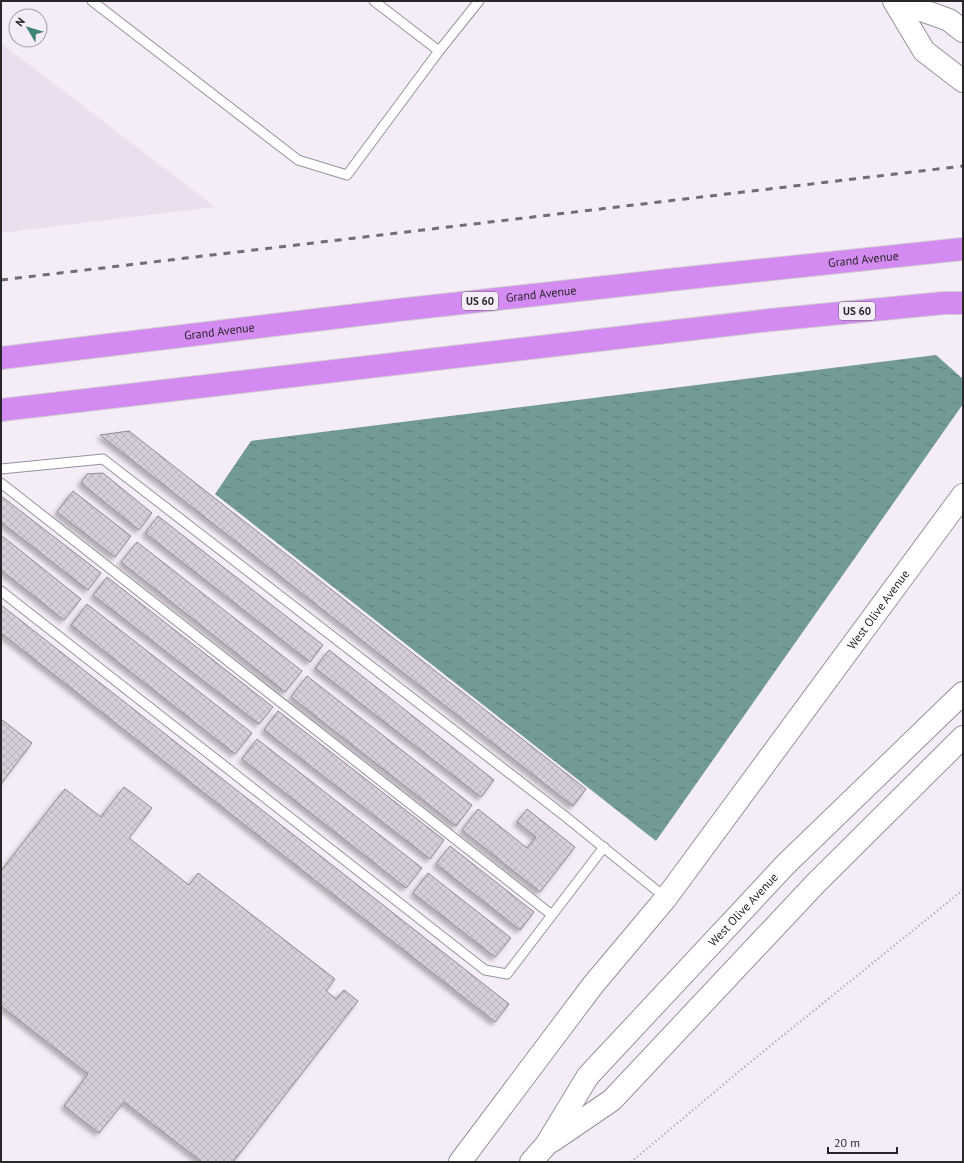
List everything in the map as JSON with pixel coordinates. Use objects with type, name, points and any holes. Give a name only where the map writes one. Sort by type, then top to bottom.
[{"type":"highway","name":"Grand Avenue","points":[[1,358],[414,309],[962,249]]},
{"type":"highway","name":"US 60","points":[[1,410],[754,321],[957,305]]},
{"type":"main road","points":[[895,1],[949,20],[963,31]]},
{"type":"main road","points":[[895,1],[924,51],[963,82]]},
{"type":"main road","name":"West Olive Avenue","points":[[460,1162],[593,985],[666,898],[963,495]]},
{"type":"main road","name":"West Olive Avenue","points":[[531,1162],[546,1145],[588,1076],[786,864],[963,693]]},
{"type":"main road","name":"West Olive Avenue","points":[[546,1145],[612,1100],[816,883],[963,737]]},
{"type":"lane","points":[[92,1],[298,160],[347,175],[479,1]]},
{"type":"lane","points":[[374,1],[439,52]]},
{"type":"lane","points":[[1,469],[103,459],[604,847],[666,898]]},
{"type":"lane","points":[[1,483],[552,916]]},
{"type":"lane","points":[[1,591],[485,970],[507,974],[604,847]]},
{"type":"path","points":[[631,1162],[730,1079],[963,890]]},
{"type":"shaded area","points":[[1,43],[215,207],[1,233]]},
{"type":"water","points":[[936,355],[963,379],[963,404],[656,841],[215,494],[251,441]]},
{"type":"building","points":[[129,431],[586,789],[573,806],[100,435]]},
{"type":"building","points":[[103,473],[152,513],[139,530],[81,483],[87,474]]},
{"type":"building","points":[[73,491],[131,536],[115,557],[57,512]]},
{"type":"building","points":[[1,496],[101,573],[88,590],[1,522]]},
{"type":"building","points":[[158,516],[323,645],[310,662],[145,533]]},
{"type":"building","points":[[1,535],[81,599],[64,620],[1,570]]},
{"type":"building","points":[[137,542],[302,671],[285,692],[121,562]]},
{"type":"building","points":[[107,577],[273,707],[259,724],[93,595]]},
{"type":"building","points":[[87,604],[252,733],[235,754],[71,625]]},
{"type":"building","points":[[1,605],[509,1004],[495,1022],[1,633]]},
{"type":"building","points":[[329,650],[494,780],[481,797],[315,668]]},
{"type":"building","points":[[307,676],[472,805],[456,826],[291,697]]},
{"type":"building","points":[[278,711],[444,840],[430,859],[264,730]]},
{"type":"building","points":[[1,719],[32,743],[1,784]]},
{"type":"building","points":[[257,739],[422,868],[406,888],[242,759]]},
{"type":"building","points":[[124,787],[152,808],[129,838],[189,885],[198,873],[335,979],[326,991],[336,999],[344,990],[358,1001],[233,1162],[202,1162],[124,1102],[99,1133],[64,1106],[88,1074],[1,1006],[1,871],[65,789],[101,817]]},
{"type":"building","points":[[478,809],[527,848],[536,837],[517,822],[527,809],[575,847],[540,892],[462,830]]},
{"type":"building","points":[[450,846],[534,912],[520,930],[436,864]]},
{"type":"building","points":[[428,873],[511,938],[495,957],[413,893]]},
{"type":"railway","points":[[1,280],[963,166]]}]
